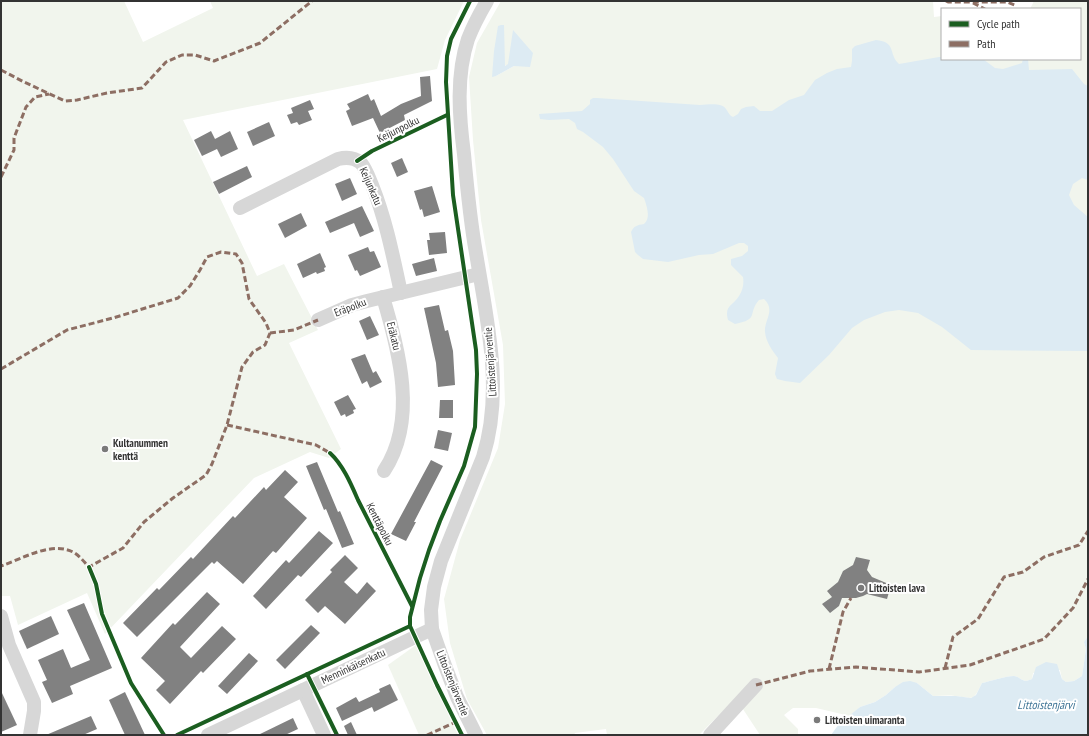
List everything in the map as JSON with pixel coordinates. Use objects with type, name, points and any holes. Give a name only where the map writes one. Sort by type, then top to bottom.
[{"type":"street","name":"Littoistenjärventie","points":[[476,735],[457,696],[432,629],[432,600],[439,567],[450,535],[483,457],[491,426],[494,391],[493,367],[471,224],[462,139],[461,76],[468,39],[487,1]]},
{"type":"street","name":"Keijunkatu","points":[[240,208],[338,159],[348,157],[357,160],[367,172],[382,212],[402,292]]},
{"type":"street","points":[[383,297],[479,274]]},
{"type":"street","name":"Eräpolku","points":[[318,320],[352,305],[383,297]]},
{"type":"street","name":"Eräkatu","points":[[383,297],[399,357],[402,393],[398,440],[390,461],[384,471]]},
{"type":"street","points":[[1,616],[9,644],[34,702],[30,735]]},
{"type":"street","name":"Menninkäisenkatu","points":[[208,735],[432,629]]},
{"type":"street","points":[[710,735],[756,685]]},
{"type":"street","points":[[303,690],[324,735]]},
{"type":"shaded area","points":[[1,1],[124,1],[143,42],[213,8],[210,1],[464,1],[445,40],[437,69],[183,120],[257,276],[284,264],[318,330],[289,343],[341,449],[329,458],[310,452],[254,478],[105,634],[87,593],[18,625],[10,596],[1,596]]},
{"type":"shaded area","points":[[501,1],[933,1],[934,17],[941,16],[941,60],[1081,60],[1081,8],[1030,8],[1034,1],[1088,1],[1088,636],[1084,642],[1086,649],[1082,676],[1074,681],[1066,682],[1062,679],[1060,670],[1033,673],[1032,679],[1026,681],[1014,676],[1007,677],[982,683],[975,696],[970,698],[933,696],[917,683],[895,687],[875,702],[860,707],[850,716],[816,708],[793,708],[784,715],[798,729],[798,735],[760,735],[739,703],[730,704],[699,735],[607,735],[606,729],[575,733],[574,735],[487,735],[467,699],[450,643],[444,599],[460,540],[498,448],[505,404],[503,345],[481,220],[473,140],[469,77],[477,43]],"holes":[[[504,25],[504,66],[514,66],[496,76]]]},
{"type":"shaded area","points":[[416,645],[458,735],[419,735],[388,665]]},
{"type":"water","points":[[504,25],[505,66],[508,64],[513,30],[533,53],[530,67],[514,66],[492,77],[498,26]]},
{"type":"water","points":[[876,40],[883,41],[890,46],[899,64],[941,57],[941,60],[984,60],[995,68],[1003,69],[1022,63],[1023,60],[1028,60],[1029,70],[1072,69],[1084,84],[1088,86],[1088,180],[1082,178],[1073,184],[1069,195],[1074,205],[1088,217],[1088,351],[971,350],[942,327],[918,313],[899,310],[885,312],[864,320],[852,328],[829,355],[800,383],[777,379],[775,374],[778,358],[768,343],[765,332],[769,315],[769,307],[764,299],[759,300],[748,320],[735,324],[728,320],[728,308],[740,294],[743,282],[743,277],[731,265],[731,259],[742,256],[748,251],[748,246],[744,243],[739,243],[713,254],[699,255],[668,262],[643,259],[635,252],[631,232],[636,226],[646,222],[648,212],[644,198],[634,191],[613,159],[603,147],[577,129],[575,123],[569,119],[540,119],[539,114],[582,111],[590,104],[590,100],[593,98],[721,105],[733,117],[738,114],[741,109],[746,107],[754,106],[760,111],[772,111],[789,100],[804,95],[815,80],[827,73],[837,69],[851,67],[852,49],[855,46]]},
{"type":"water","name":"Littoistenjärvi","points":[[1088,636],[1088,735],[831,735],[839,724],[860,707],[875,702],[903,682],[910,681],[917,683],[933,696],[956,696],[971,698],[976,695],[982,683],[1011,676],[1017,677],[1024,681],[1032,679],[1036,667],[1046,662],[1057,664],[1062,679],[1066,682],[1074,681],[1082,676],[1086,649],[1084,642]]},
{"type":"building","points":[[430,76],[432,101],[404,115],[405,120],[380,133],[373,118],[352,126],[346,111],[350,109],[347,104],[368,94],[371,101],[374,99],[381,116],[401,104],[421,96],[420,77]]},
{"type":"building","points":[[310,100],[314,109],[308,111],[312,120],[299,125],[297,122],[291,124],[287,115],[293,113],[291,108]]},
{"type":"building","points":[[269,122],[275,136],[253,146],[247,132]]},
{"type":"building","points":[[211,131],[215,139],[230,131],[238,149],[221,157],[217,149],[202,156],[194,140]]},
{"type":"building","points":[[402,158],[408,172],[397,177],[391,163]]},
{"type":"building","points":[[247,166],[252,177],[219,194],[213,182]]},
{"type":"building","points":[[350,178],[357,194],[342,201],[335,184]]},
{"type":"building","points":[[432,186],[440,212],[424,217],[422,209],[420,210],[414,191]]},
{"type":"building","points":[[362,206],[374,231],[360,237],[354,223],[330,233],[325,222]]},
{"type":"building","points":[[301,213],[307,226],[285,238],[278,224]]},
{"type":"building","points":[[445,232],[447,253],[429,255],[427,240],[430,240],[429,233]]},
{"type":"building","points":[[368,247],[370,252],[374,251],[381,267],[360,276],[357,270],[355,271],[348,255]]},
{"type":"building","points":[[320,253],[326,267],[324,268],[325,271],[317,274],[316,272],[303,278],[297,264]]},
{"type":"building","points":[[434,258],[437,271],[416,276],[412,264]]},
{"type":"building","points":[[439,305],[445,331],[448,330],[453,351],[455,385],[438,387],[436,363],[424,308]]},
{"type":"building","points":[[370,316],[379,335],[367,340],[359,321]]},
{"type":"building","points":[[365,354],[373,373],[376,371],[382,382],[370,388],[367,381],[362,384],[351,359]]},
{"type":"building","points":[[348,395],[356,409],[353,410],[354,413],[346,417],[345,414],[341,416],[334,402]]},
{"type":"building","points":[[440,400],[453,400],[453,418],[439,418]]},
{"type":"building","points":[[438,430],[452,433],[448,451],[434,448]]},
{"type":"building","points":[[431,460],[443,466],[414,522],[416,522],[406,541],[391,534]]},
{"type":"building","points":[[317,462],[338,512],[340,511],[354,544],[342,548],[326,509],[324,510],[306,466]]},
{"type":"building","points":[[285,470],[298,482],[284,497],[307,518],[276,553],[273,551],[243,584],[217,561],[214,564],[212,562],[137,637],[123,623],[157,588],[159,590],[191,557],[193,559],[233,516],[235,518],[264,487],[266,490]]},
{"type":"building","points":[[319,531],[333,543],[301,577],[298,575],[266,609],[253,596],[286,560],[289,563]]},
{"type":"building","points":[[345,555],[358,568],[344,582],[357,594],[367,582],[376,591],[345,624],[325,606],[318,613],[305,600],[332,572],[330,570]]},
{"type":"building","name":"Littoisten lava","points":[[856,557],[870,560],[867,570],[872,577],[891,585],[887,599],[867,594],[856,598],[842,598],[839,606],[830,613],[822,604],[832,597],[827,591],[838,582],[843,571],[853,565]]},
{"type":"building","points":[[207,592],[220,604],[180,647],[191,658],[222,626],[236,639],[203,673],[201,671],[170,704],[156,690],[165,681],[141,658],[173,623],[175,625]]},
{"type":"building","points":[[84,603],[112,668],[70,686],[73,694],[52,703],[42,682],[47,680],[38,660],[63,649],[71,668],[90,660],[67,610]]},
{"type":"building","points":[[51,616],[59,634],[27,649],[19,631]]},
{"type":"building","points":[[311,625],[320,633],[285,669],[276,660]]},
{"type":"building","points":[[249,653],[258,661],[227,694],[218,686]]},
{"type":"building","points":[[390,684],[398,700],[374,712],[372,707],[342,721],[336,708],[356,697],[359,702],[380,692],[379,689]]},
{"type":"building","points":[[1,691],[17,725],[1,732]]},
{"type":"building","points":[[125,692],[145,735],[125,735],[109,700]]},
{"type":"building","points":[[91,716],[97,729],[83,735],[46,735]]},
{"type":"building","points":[[293,718],[298,729],[285,735],[258,735]]},
{"type":"building","points":[[351,722],[357,735],[348,735],[344,726]]},
{"type":"marked path","points":[[1,70],[65,101],[142,88],[166,62],[182,55],[195,55],[214,61],[260,43],[312,1]]},
{"type":"marked path","points":[[946,1],[1007,2],[1017,6]]},
{"type":"marked path","points":[[973,3],[983,8]]},
{"type":"marked path","points":[[1,177],[14,150],[14,138],[26,107],[35,97],[49,94]]},
{"type":"marked path","points":[[1,369],[67,330],[113,318],[178,298],[190,286],[207,257],[221,252],[236,254],[242,263],[249,299],[266,323],[270,333],[265,345],[253,352],[242,367],[227,425],[212,464],[206,475],[173,498],[144,522],[123,548],[89,567],[80,557],[73,552],[64,549],[37,552],[1,566]]},
{"type":"marked path","points":[[270,333],[294,330],[318,320]]},
{"type":"marked path","points":[[227,425],[316,445],[330,453]]},
{"type":"marked path","points":[[945,668],[953,637],[978,619],[1004,577],[1023,572],[1044,557],[1079,545],[1088,531]]},
{"type":"marked path","points":[[756,685],[810,671],[856,667],[919,672],[970,665],[1044,639],[1073,608],[1088,579]]},
{"type":"marked path","points":[[829,669],[843,612],[851,598]]},
{"type":"marked path","points":[[427,735],[456,722]]},
{"type":"cycle path","points":[[462,735],[410,626],[410,617],[429,550],[464,466],[475,427],[477,374],[476,350],[453,195],[446,82],[447,56],[451,39],[470,1]]},
{"type":"cycle path","name":"Keijunpolku","points":[[357,161],[372,151],[447,115]]},
{"type":"cycle path","name":"Kenttäpolku","points":[[330,453],[339,463],[346,475],[412,606]]},
{"type":"cycle path","points":[[89,567],[96,584],[102,614],[131,683],[164,735]]},
{"type":"cycle path","points":[[177,735],[410,626]]},
{"type":"cycle path","points":[[307,674],[337,735]]},
{"type":"place","name":"Kultanummen kenttä","points":[[105,449]]},
{"type":"place","name":"Littoisten lava","points":[[861,588]]},
{"type":"place","name":"Littoisten uimaranta","points":[[817,720]]}]
